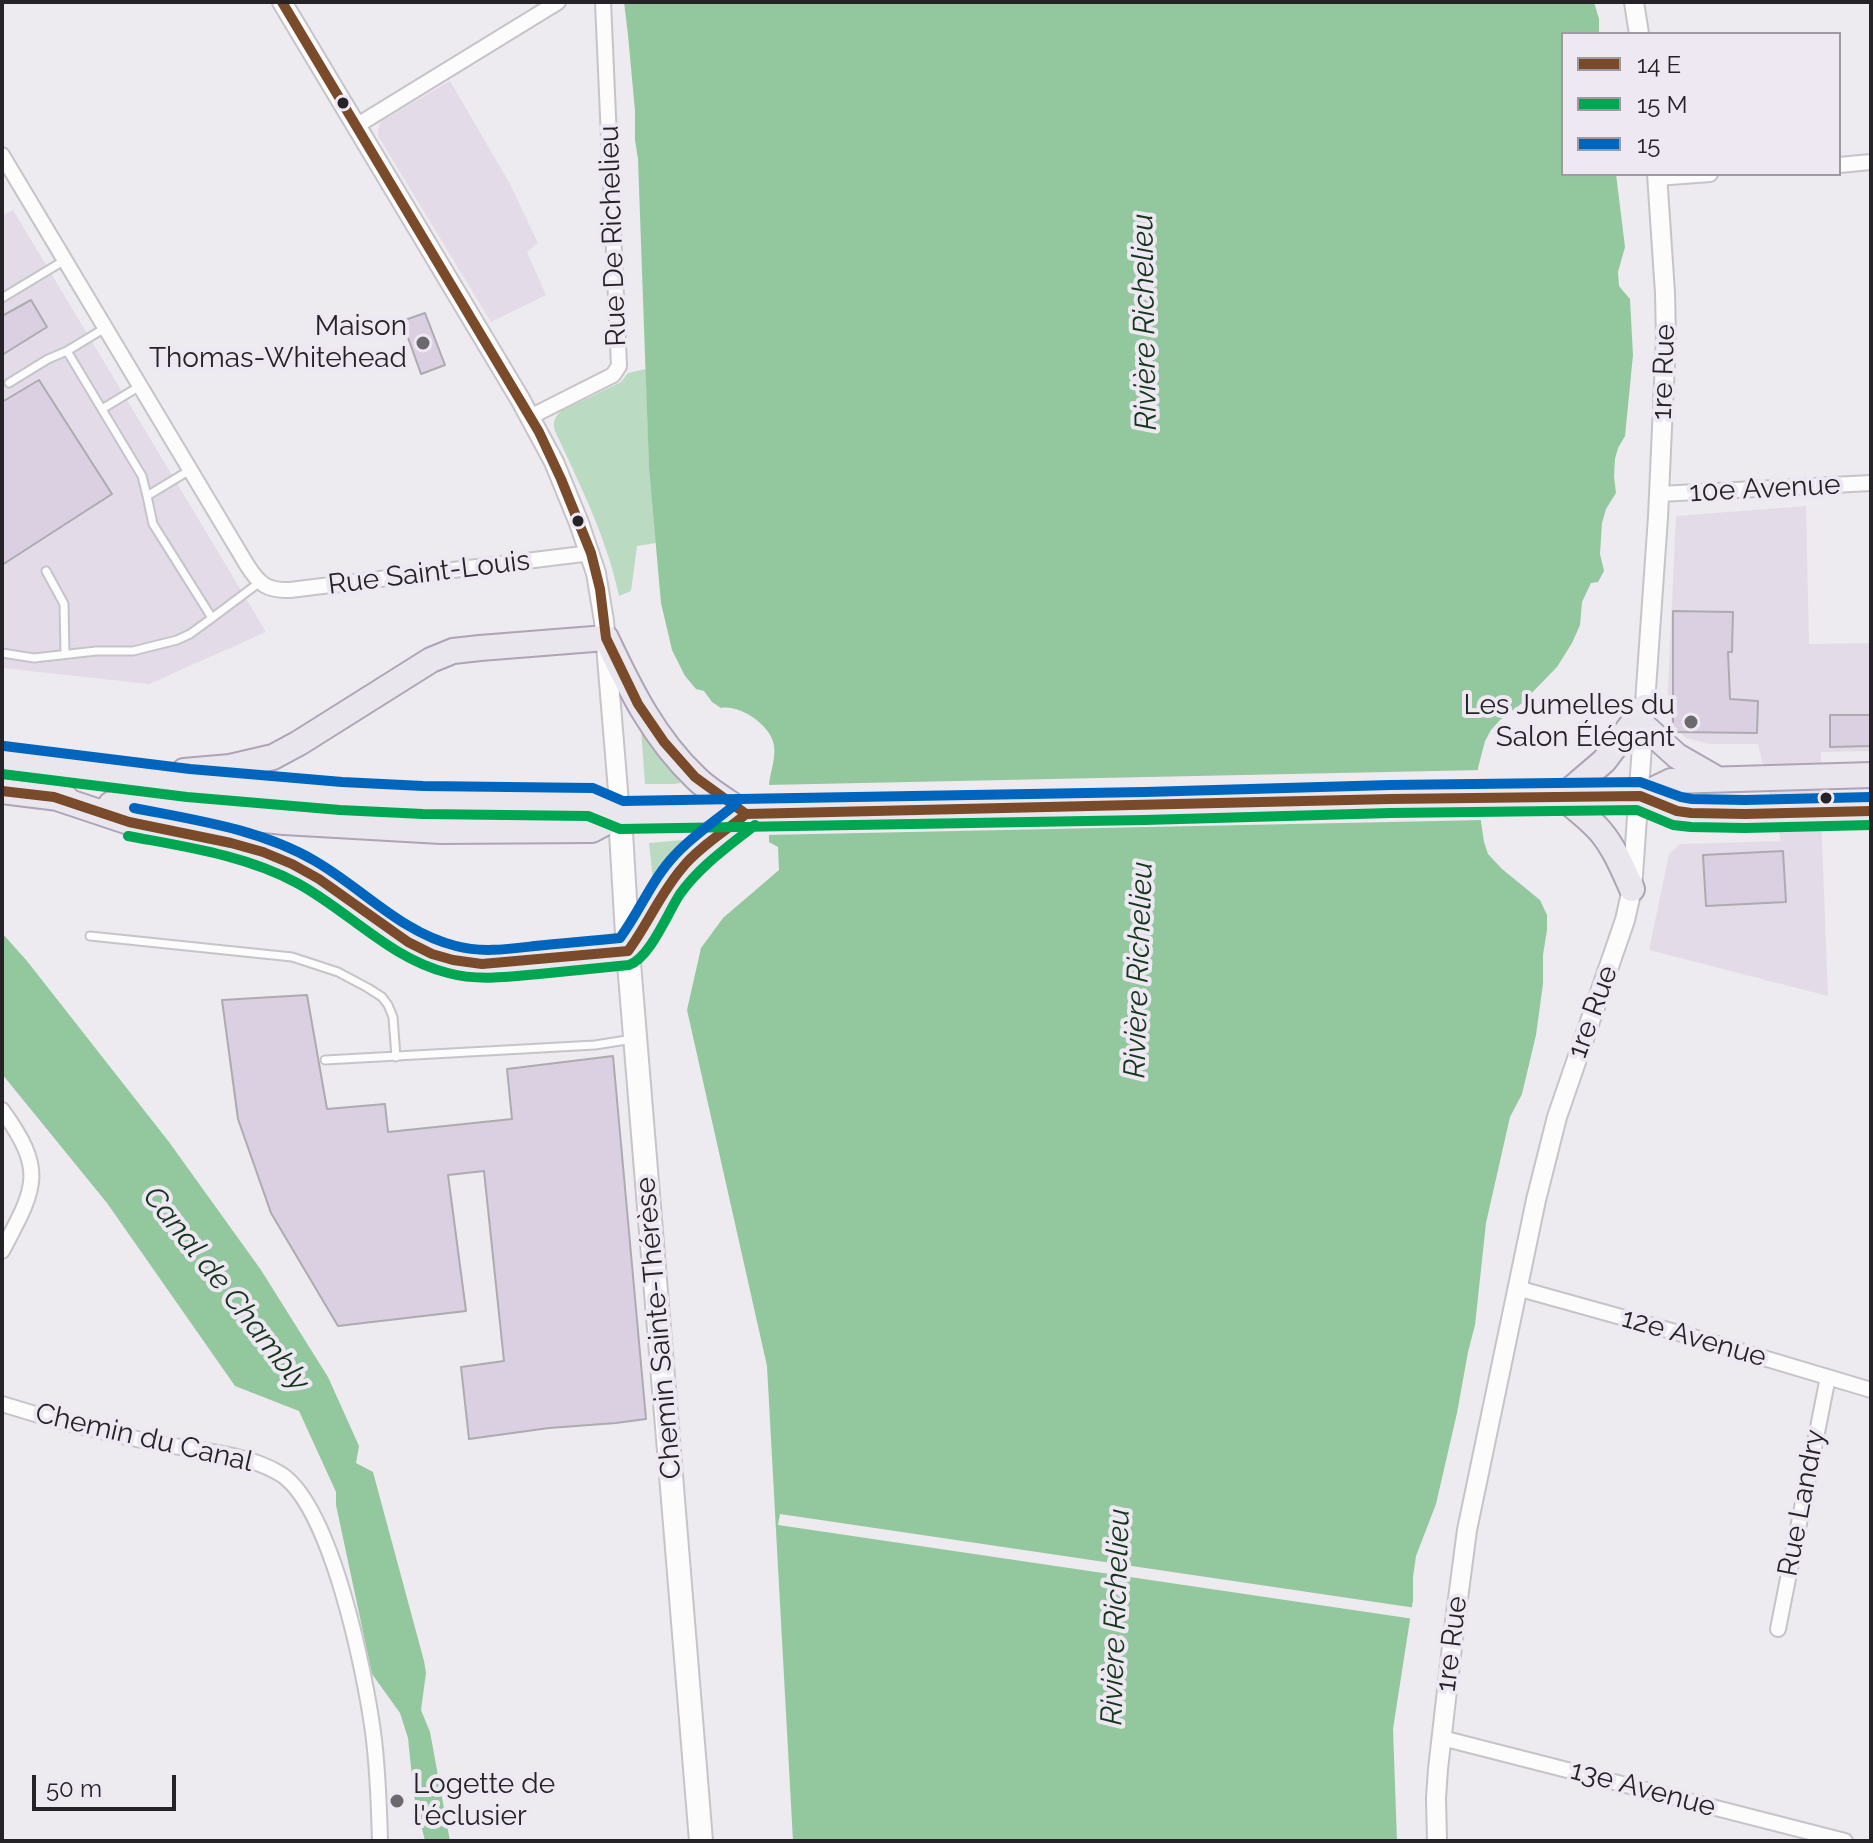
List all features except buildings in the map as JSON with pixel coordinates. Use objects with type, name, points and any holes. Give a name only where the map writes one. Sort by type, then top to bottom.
[{"type":"main road","points":[[127,775],[230,767],[273,757],[431,660],[453,651],[606,638],[638,704],[664,742],[695,777],[746,814]]},
{"type":"main road","points":[[1562,797],[1611,754],[1644,716],[1677,756],[1720,780]]},
{"type":"main road","points":[[2,760],[189,783],[341,796],[591,802],[620,815],[1640,796],[1677,811],[1691,813],[1871,811]]},
{"type":"main road","points":[[1640,796],[1671,781],[1871,775]]},
{"type":"main road","points":[[2,791],[284,822],[441,831],[592,830],[620,815]]},
{"type":"main road","points":[[54,797],[129,822],[263,852],[319,879],[408,942],[432,954],[482,964],[628,951],[685,864],[746,814]]},
{"type":"main road","points":[[1562,797],[1606,839],[1616,853],[1632,889]]},
{"type":"main road","name":"Chemin Sainte-Thérèse","points":[[620,815],[628,951],[701,1841]]},
{"type":"street","points":[[282,2],[554,462],[591,553],[600,589],[620,815]]},
{"type":"street","points":[[356,126],[558,2]]},
{"type":"street","name":"Rue De Richelieu","points":[[530,417],[613,375],[619,366],[603,2]]},
{"type":"street","points":[[1634,2],[1639,32]]},
{"type":"street","points":[[2,155],[247,565],[264,585]]},
{"type":"street","points":[[1841,165],[1871,162]]},
{"type":"street","name":"1re Rue","points":[[1437,1841],[1436,1798],[1466,1540],[1517,1288],[1557,1117],[1625,920],[1632,889],[1659,494],[1666,332],[1657,176]]},
{"type":"street","name":"10e Avenue","points":[[1659,494],[1871,483]]},
{"type":"street","name":"Rue Saint-Louis","points":[[264,585],[274,590],[290,590],[591,553]]},
{"type":"street","points":[[2,1110],[27,1151],[32,1173],[26,1204],[2,1251]]},
{"type":"street","name":"12e Avenue","points":[[1517,1288],[1871,1390]]},
{"type":"street","name":"Rue Landry","points":[[1778,1629],[1828,1377]]},
{"type":"street","name":"Chemin du Canal","points":[[2,1404],[102,1433],[243,1459],[279,1473],[296,1486],[319,1526],[347,1608],[360,1659],[373,1733],[380,1841]]},
{"type":"street","name":"13e Avenue","points":[[1442,1738],[1845,1841]]},
{"type":"lane","points":[[2,298],[65,260]]},
{"type":"lane","points":[[9,383],[105,328]]},
{"type":"lane","points":[[67,351],[142,476],[153,524],[212,618]]},
{"type":"lane","points":[[102,409],[140,386]]},
{"type":"lane","points":[[147,496],[190,470]]},
{"type":"lane","points":[[46,571],[64,604],[65,654]]},
{"type":"lane","points":[[2,653],[34,658],[96,651],[133,651],[158,646],[190,634],[264,585]]},
{"type":"lane","points":[[90,936],[292,957],[338,972],[382,997],[388,1005],[393,1017],[396,1057]]},
{"type":"lane","points":[[325,1060],[595,1045],[635,1039]]},
{"type":"shaded area","points":[[450,81],[510,184],[538,243],[527,252],[546,295],[491,322],[378,136],[381,121]]},
{"type":"shaded area","points":[[13,210],[266,632],[149,684],[2,668],[2,216]]},
{"type":"shaded area","points":[[646,369],[649,468],[656,543],[637,546],[631,591],[619,596],[600,533],[555,431],[554,422],[561,411],[621,382],[628,373]]},
{"type":"shaded area","points":[[1806,506],[1809,644],[1871,643],[1871,751],[1821,752],[1828,996],[1649,950],[1669,854],[1680,844],[1781,841],[1758,744],[1710,744],[1686,738],[1674,728],[1667,708],[1676,516]]},
{"type":"shaded area","points":[[641,728],[680,780],[680,783],[645,784]]},
{"type":"shaded area","points":[[697,840],[654,890],[649,843]]},
{"type":"water","name":"Rivière Richelieu","points":[[624,2],[1594,2],[1599,32],[1561,32],[1561,176],[1616,176],[1625,247],[1618,272],[1619,286],[1630,299],[1633,355],[1625,436],[1615,459],[1616,493],[1602,523],[1600,554],[1604,571],[1598,582],[1591,583],[1582,602],[1580,625],[1557,667],[1491,730],[1478,768],[1481,822],[1488,854],[1540,900],[1547,915],[1543,984],[1536,1035],[1522,1094],[1510,1117],[1486,1223],[1475,1325],[1457,1413],[1436,1504],[1416,1556],[1413,1600],[1393,1729],[1397,1841],[793,1841],[767,1366],[687,1010],[701,948],[723,918],[779,870],[778,847],[769,842],[769,785],[774,746],[768,731],[754,718],[737,709],[721,708],[704,691],[696,689],[685,676],[672,650],[661,603],[649,468],[638,159]]},
{"type":"water","name":"Canal de Chambly","points":[[2,933],[169,1142],[261,1270],[328,1377],[359,1446],[356,1463],[373,1472],[424,1661],[426,1673],[421,1710],[430,1732],[450,1841],[425,1841],[414,1796],[408,1738],[400,1713],[372,1674],[336,1505],[336,1492],[299,1411],[235,1386],[107,1203],[2,1074]]},
{"type":"pier","points":[[1482,770],[1485,820],[765,835],[765,781],[766,785]]},
{"type":"pier","points":[[780,1514],[1416,1608],[1414,1619],[778,1525]]},
{"type":"transit line","points":[[282,2],[539,432],[591,553],[600,589],[606,638],[638,704],[664,742],[695,777],[746,814]]},
{"type":"transit line","name":"15","points":[[4,746],[190,769],[342,782],[593,788],[623,801],[1640,782],[1692,799],[1871,797]]},
{"type":"transit line","points":[[2,774],[187,797],[340,810],[588,816],[620,829],[1637,810],[1673,825],[1691,827],[1871,825]]},
{"type":"transit line","points":[[2,791],[54,797],[129,822],[263,852],[319,879],[408,942],[432,954],[482,964],[628,951],[668,887],[689,860],[746,814]]},
{"type":"transit line","points":[[746,814],[1640,796],[1677,811],[1691,813],[1871,811]]},
{"type":"transit line","name":"15","points":[[134,808],[227,827],[272,841],[315,861],[418,931],[456,946],[485,950],[620,938],[667,864],[689,841],[737,803]]},
{"type":"transit line","points":[[128,836],[215,853],[257,865],[316,894],[407,957],[448,973],[493,978],[629,965],[637,961],[696,874],[755,825]]},
{"type":"place","name":"Maison Thomas-Whitehead","points":[[423,343]]},
{"type":"place","name":"Les Jumelles du Salon Élégant","points":[[1691,722]]},
{"type":"place","name":"Logette de l'éclusier","points":[[397,1801]]}]
